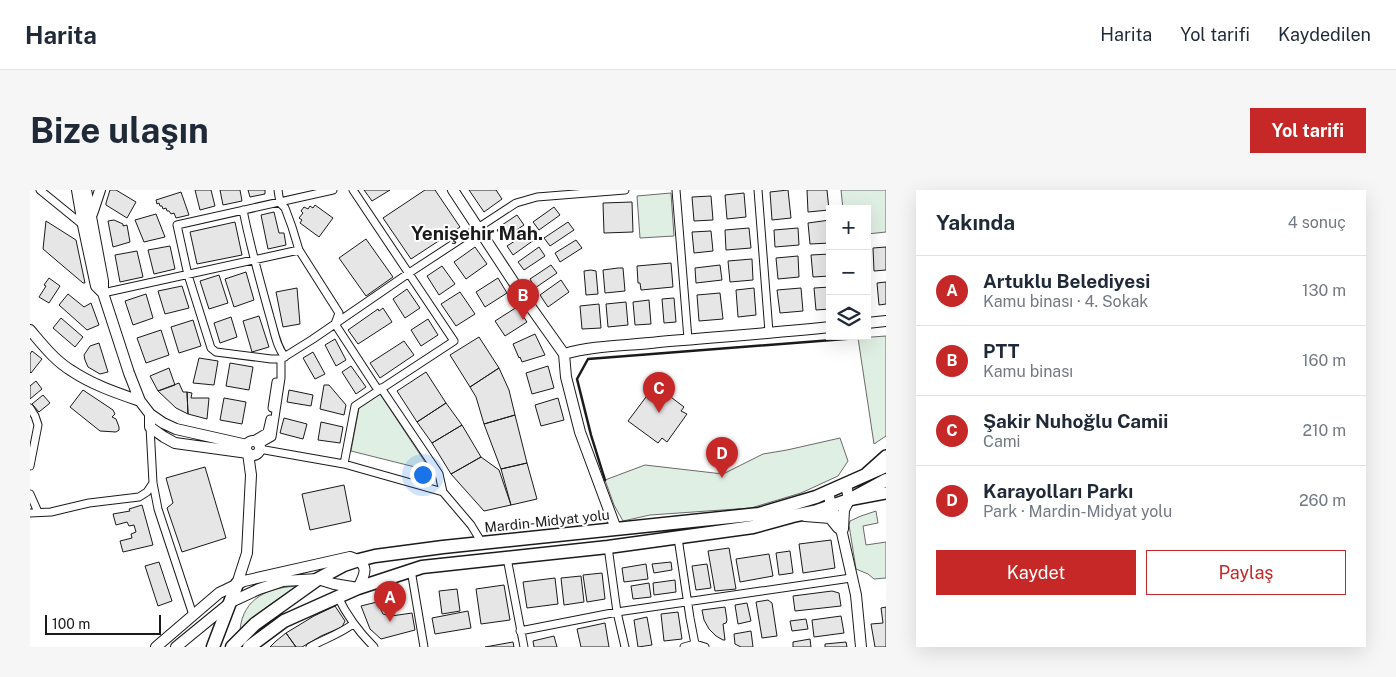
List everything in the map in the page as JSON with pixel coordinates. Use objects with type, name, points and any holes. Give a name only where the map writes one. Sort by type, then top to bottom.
[{"type":"highway","name":"Mardin-Midyat yolu","points":[[232,647],[255,624],[318,579],[355,559],[482,543],[759,514],[816,497],[886,466]]},
{"type":"highway","points":[[249,647],[284,621],[358,588],[422,567],[608,547],[753,528],[817,511],[849,500],[886,480]]},
{"type":"highway","points":[[212,647],[237,584]]},
{"type":"main road","points":[[77,190],[96,286],[103,293]]},
{"type":"main road","points":[[86,190],[103,281],[103,293],[129,374],[140,401],[150,414],[163,424],[176,429],[253,447]]},
{"type":"main road","points":[[91,215],[100,190]]},
{"type":"main road","points":[[453,190],[520,292],[564,354],[566,377],[580,432],[616,529]]},
{"type":"main road","points":[[871,323],[886,321]]},
{"type":"main road","points":[[564,354],[601,346],[826,327]]},
{"type":"main road","points":[[30,330],[54,357],[71,371],[107,389],[140,401]]},
{"type":"main road","points":[[150,414],[150,427],[175,443],[253,447]]},
{"type":"main road","points":[[237,584],[247,553],[253,447]]},
{"type":"main road","points":[[863,477],[886,456]]},
{"type":"main road","points":[[842,533],[844,510],[849,500],[846,484]]},
{"type":"main road","points":[[828,492],[842,533],[856,595],[861,647]]},
{"type":"main road","points":[[849,500],[886,493]]},
{"type":"main road","points":[[793,516],[830,518],[842,533]]},
{"type":"main road","points":[[156,647],[219,593],[244,581],[355,559],[364,566],[364,573],[358,588],[318,579],[283,581],[259,589],[231,602],[176,647]]},
{"type":"street","points":[[40,190],[83,225]]},
{"type":"street","points":[[278,190],[280,203],[285,208],[299,250],[339,313],[335,324]]},
{"type":"street","points":[[333,190],[177,224],[188,275],[211,348],[216,352],[272,359],[283,358],[313,340],[409,273],[516,203],[554,193],[625,190]]},
{"type":"street","points":[[344,464],[355,406],[454,341],[353,190]]},
{"type":"street","points":[[676,190],[688,339]]},
{"type":"street","points":[[758,190],[769,332]]},
{"type":"street","points":[[242,210],[253,261],[283,358],[272,437],[253,447]]},
{"type":"street","points":[[103,293],[299,250]]},
{"type":"street","points":[[335,324],[439,474],[443,492],[472,525],[482,543]]},
{"type":"street","points":[[30,408],[38,425],[30,466]]},
{"type":"street","points":[[150,427],[158,509],[193,615]]},
{"type":"street","points":[[253,447],[344,464],[443,492]]},
{"type":"street","points":[[30,513],[51,512],[89,503],[139,497],[147,492],[154,483]]},
{"type":"street","points":[[30,494],[38,512]]},
{"type":"street","points":[[678,538],[695,645]]},
{"type":"street","points":[[608,547],[617,612],[625,647]]},
{"type":"street","points":[[506,558],[524,647]]},
{"type":"street","points":[[411,570],[424,647]]},
{"type":"street","points":[[520,631],[617,612],[851,578]]},
{"type":"street","points":[[338,597],[353,624],[374,647]]},
{"type":"street","points":[[310,647],[345,630],[353,624]]},
{"type":"street","points":[[684,647],[695,645],[705,647]]},
{"type":"green space","points":[[841,190],[886,190],[886,232],[871,234],[871,205],[843,205]]},
{"type":"green space","points":[[671,193],[674,236],[640,238],[637,196]]},
{"type":"green space","points":[[886,336],[886,436],[874,444],[858,340],[871,340],[871,337]]},
{"type":"green space","points":[[380,394],[431,471],[351,451],[359,408]]},
{"type":"green space","points":[[840,438],[848,461],[838,476],[801,493],[751,508],[650,515],[623,521],[614,505],[605,480],[645,465],[723,474],[763,454]]},
{"type":"green space","points":[[876,511],[878,523],[863,526],[866,545],[886,542],[886,578],[874,579],[856,569],[849,525],[850,521]]},
{"type":"green space","points":[[299,586],[268,606],[240,630],[246,609],[260,596],[278,589]]},
{"type":"building","points":[[110,190],[116,190],[136,202],[127,218],[106,205]]},
{"type":"building","points":[[195,190],[211,190],[215,206],[200,210]]},
{"type":"building","points":[[220,190],[240,190],[242,201],[223,205]]},
{"type":"building","points":[[248,190],[265,190],[265,194],[250,197]]},
{"type":"building","points":[[364,190],[390,190],[372,201]]},
{"type":"building","points":[[425,190],[435,190],[460,227],[411,259],[383,218]]},
{"type":"building","points":[[469,190],[496,190],[502,199],[484,212]]},
{"type":"building","points":[[788,190],[791,218],[772,220],[770,192]]},
{"type":"building","points":[[807,190],[827,190],[828,205],[826,205],[826,210],[808,212]]},
{"type":"building","points":[[181,192],[189,215],[176,218],[174,213],[171,214],[166,208],[163,209],[159,203],[157,204],[156,200]]},
{"type":"building","points":[[744,193],[746,217],[727,219],[725,195]]},
{"type":"building","points":[[711,196],[713,220],[694,221],[692,197]]},
{"type":"building","points":[[632,202],[633,232],[604,233],[603,203]]},
{"type":"building","points":[[315,205],[333,218],[319,237],[300,223],[302,220],[299,218],[303,213],[301,211],[304,207],[308,209],[310,206],[313,208]]},
{"type":"building","points":[[554,207],[560,215],[539,230],[533,222]]},
{"type":"building","points":[[274,212],[279,233],[284,233],[286,245],[268,249],[261,215]]},
{"type":"building","points":[[156,214],[165,237],[144,242],[135,220]]},
{"type":"building","points":[[517,215],[524,225],[503,239],[497,230]]},
{"type":"building","points":[[114,220],[123,224],[123,226],[127,225],[130,242],[113,247],[108,221]]},
{"type":"building","points":[[46,221],[76,240],[85,283],[43,249]]},
{"type":"building","points":[[826,221],[826,243],[810,244],[808,223]]},
{"type":"building","points":[[235,222],[242,255],[197,264],[190,232]]},
{"type":"building","points":[[568,222],[574,230],[550,246],[544,238]]},
{"type":"building","points":[[749,228],[751,248],[726,250],[725,230]]},
{"type":"building","points":[[798,228],[799,245],[775,247],[774,230]]},
{"type":"building","points":[[711,231],[713,251],[694,253],[692,232]]},
{"type":"building","points":[[529,232],[534,240],[513,255],[507,246]]},
{"type":"building","points":[[366,239],[393,277],[366,296],[339,258]]},
{"type":"building","points":[[576,240],[582,248],[560,262],[555,253]]},
{"type":"building","points":[[170,246],[175,269],[154,274],[148,250]]},
{"type":"building","points":[[475,247],[487,264],[466,279],[454,262]]},
{"type":"building","points":[[539,247],[545,256],[524,270],[518,262]]},
{"type":"building","points":[[886,247],[886,270],[874,271],[873,248]]},
{"type":"building","points":[[137,251],[143,277],[120,282],[115,255]]},
{"type":"building","points":[[826,254],[826,276],[813,277],[811,255]]},
{"type":"building","points":[[798,256],[799,277],[778,279],[776,258]]},
{"type":"building","points":[[752,259],[753,280],[730,282],[728,261]]},
{"type":"building","points":[[671,263],[673,287],[641,290],[640,283],[638,283],[637,266]]},
{"type":"building","points":[[551,265],[557,273],[535,288],[530,279]]},
{"type":"building","points":[[720,265],[722,280],[696,283],[695,268]]},
{"type":"building","points":[[442,266],[455,284],[439,295],[427,276]]},
{"type":"building","points":[[623,268],[625,291],[605,293],[603,270]]},
{"type":"building","points":[[584,271],[596,271],[598,294],[586,295]]},
{"type":"building","points":[[246,272],[254,300],[234,307],[225,279]]},
{"type":"building","points":[[219,275],[228,303],[209,309],[200,281]]},
{"type":"building","points":[[49,278],[60,286],[49,303],[39,297]]},
{"type":"building","points":[[498,278],[507,293],[485,307],[476,292]]},
{"type":"building","points":[[561,280],[569,292],[548,307],[540,295]]},
{"type":"building","points":[[886,282],[886,304],[879,305],[877,283]]},
{"type":"building","points":[[182,286],[189,308],[165,314],[158,291]]},
{"type":"building","points":[[826,287],[826,309],[816,310],[814,288]]},
{"type":"building","points":[[297,288],[300,324],[283,327],[276,292]]},
{"type":"building","points":[[754,288],[756,315],[738,317],[736,290]]},
{"type":"building","points":[[801,288],[803,311],[780,313],[777,290]]},
{"type":"building","points":[[407,289],[420,308],[405,318],[393,299]]},
{"type":"building","points":[[460,292],[475,314],[456,326],[441,304]]},
{"type":"building","points":[[720,293],[723,319],[699,321],[697,295]]},
{"type":"building","points":[[68,294],[84,307],[91,303],[99,325],[87,330],[59,305]]},
{"type":"building","points":[[146,294],[153,318],[133,325],[125,301]]},
{"type":"building","points":[[674,298],[676,322],[664,323],[662,299]]},
{"type":"building","points":[[649,300],[651,324],[635,325],[633,302]]},
{"type":"building","points":[[626,302],[628,325],[608,327],[606,304]]},
{"type":"building","points":[[599,304],[601,328],[582,329],[580,306]]},
{"type":"building","points":[[517,307],[527,322],[505,336],[495,321]]},
{"type":"building","points":[[383,308],[392,322],[358,344],[348,330],[378,309],[379,311]]},
{"type":"building","points":[[259,316],[269,347],[252,352],[243,321]]},
{"type":"building","points":[[231,317],[237,337],[220,343],[214,323]]},
{"type":"building","points":[[61,318],[83,337],[75,347],[53,328]]},
{"type":"building","points":[[428,319],[438,335],[421,346],[411,330]]},
{"type":"building","points":[[193,320],[201,346],[179,353],[171,327]]},
{"type":"building","points":[[161,330],[169,355],[146,363],[137,338]]},
{"type":"building","points":[[535,334],[545,355],[522,362],[513,344]]},
{"type":"building","points":[[479,337],[499,368],[470,387],[450,355]]},
{"type":"building","points":[[335,339],[346,360],[336,366],[325,345]]},
{"type":"building","points":[[404,341],[414,355],[380,378],[370,363]]},
{"type":"building","points":[[99,343],[108,372],[100,374],[88,367],[84,355],[90,346]]},
{"type":"building","points":[[32,351],[42,359],[31,373],[30,354]]},
{"type":"building","points":[[313,352],[325,374],[315,379],[303,358]]},
{"type":"building","points":[[199,358],[218,361],[214,385],[193,383]]},
{"type":"building","points":[[230,363],[253,367],[249,390],[226,386]]},
{"type":"building","points":[[351,366],[366,387],[356,394],[342,372]]},
{"type":"building","points":[[548,366],[554,388],[532,394],[526,373]]},
{"type":"building","points":[[169,368],[175,385],[158,391],[150,376]]},
{"type":"building","points":[[499,368],[509,390],[515,415],[484,424],[476,397],[470,387]]},
{"type":"building","points":[[426,372],[446,403],[417,422],[397,391]]},
{"type":"building","points":[[36,381],[42,389],[30,399],[30,386]]},
{"type":"building","points":[[179,383],[183,392],[187,392],[188,414],[176,408],[158,391]]},
{"type":"building","points":[[324,385],[329,385],[346,405],[344,415],[320,409]]},
{"type":"building","points":[[655,385],[684,407],[681,411],[687,414],[667,442],[662,438],[658,443],[628,421]]},
{"type":"building","points":[[83,390],[113,410],[115,414],[112,417],[116,419],[119,430],[116,432],[100,431],[70,407]]},
{"type":"building","points":[[289,390],[313,395],[311,406],[287,402]]},
{"type":"building","points":[[187,392],[192,393],[191,398],[209,398],[207,419],[188,414]]},
{"type":"building","points":[[43,395],[50,403],[39,412],[32,404]]},
{"type":"building","points":[[224,398],[246,402],[242,424],[220,420]]},
{"type":"building","points":[[558,398],[564,420],[541,426],[535,405]]},
{"type":"building","points":[[446,403],[462,425],[432,443],[417,422]]},
{"type":"building","points":[[515,415],[527,463],[501,469],[484,424]]},
{"type":"building","points":[[284,418],[307,424],[303,439],[280,433]]},
{"type":"building","points":[[321,422],[343,427],[340,443],[318,440]]},
{"type":"building","points":[[462,425],[481,457],[451,474],[432,443]]},
{"type":"building","points":[[481,457],[499,470],[511,505],[484,511],[451,474]]},
{"type":"building","points":[[527,463],[537,499],[511,505],[501,469]]},
{"type":"building","points":[[205,467],[226,538],[182,552],[167,508],[173,503],[166,478]]},
{"type":"building","points":[[344,485],[351,521],[310,530],[302,494]]},
{"type":"building","points":[[142,505],[153,545],[123,552],[120,541],[132,538],[131,534],[136,532],[134,525],[129,526],[127,522],[116,525],[113,514],[130,511],[129,509]]},
{"type":"building","points":[[831,540],[835,568],[803,573],[799,544]]},
{"type":"building","points":[[729,548],[736,589],[715,591],[708,551]]},
{"type":"building","points":[[790,551],[793,573],[779,575],[776,553]]},
{"type":"building","points":[[769,554],[773,576],[740,582],[736,559]]},
{"type":"building","points":[[159,562],[172,601],[158,606],[145,566]]},
{"type":"building","points":[[671,562],[672,570],[654,573],[652,564]]},
{"type":"building","points":[[646,564],[648,579],[624,582],[622,568]]},
{"type":"building","points":[[707,564],[711,588],[696,590],[692,566]]},
{"type":"building","points":[[602,573],[605,599],[587,602],[583,575]]},
{"type":"building","points":[[581,576],[584,602],[564,605],[561,578]]},
{"type":"building","points":[[555,578],[558,604],[527,608],[523,582]]},
{"type":"building","points":[[675,580],[676,592],[654,595],[653,583]]},
{"type":"building","points":[[649,583],[651,597],[633,599],[631,586]]},
{"type":"building","points":[[504,585],[510,620],[481,624],[476,589]]},
{"type":"building","points":[[457,589],[460,611],[442,614],[439,591]]},
{"type":"building","points":[[832,591],[839,593],[841,606],[795,611],[793,596]]},
{"type":"building","points":[[768,600],[772,603],[777,636],[762,638],[756,602]]},
{"type":"building","points":[[377,602],[383,614],[391,616],[412,613],[415,630],[381,639],[370,629],[361,606]]},
{"type":"building","points":[[747,603],[751,621],[738,624],[735,605]]},
{"type":"building","points":[[335,606],[345,621],[342,627],[302,647],[296,647],[286,633]]},
{"type":"building","points":[[725,607],[727,620],[723,624],[725,640],[723,640],[709,629],[704,620],[702,610]]},
{"type":"building","points":[[886,607],[886,647],[875,647],[871,624],[883,623],[881,608]]},
{"type":"building","points":[[468,611],[471,628],[435,634],[432,618]]},
{"type":"building","points":[[678,612],[682,639],[664,641],[661,614]]},
{"type":"building","points":[[841,616],[844,633],[814,637],[812,620]]},
{"type":"building","points":[[647,617],[652,645],[638,647],[634,620]]},
{"type":"building","points":[[806,619],[808,629],[792,631],[790,621]]},
{"type":"building","points":[[605,623],[609,647],[581,647],[577,629]]},
{"type":"building","points":[[751,631],[753,647],[741,647],[735,644],[734,634]]},
{"type":"building","points":[[286,633],[296,647],[270,647],[276,641]]},
{"type":"building","points":[[554,636],[557,647],[534,647],[533,641]]},
{"type":"building","points":[[810,639],[811,647],[793,647],[793,642]]},
{"type":"building","points":[[513,642],[514,647],[485,647]]},
{"type":"building","points":[[846,642],[847,647],[825,647],[825,644]]},
{"type":"wall","points":[[605,480],[577,379],[588,359],[832,340]]},
{"type":"place","name":"PTT","points":[[523,320]]},
{"type":"place","name":"Şakir Nuhoğlu Camii","points":[[659,413]]},
{"type":"place","name":"Karayolları Parkı","points":[[722,478]]},
{"type":"place","name":"Artuklu Belediyesi","points":[[390,622]]},
{"type":"district","name":"Yenişehir Mah.","points":[[477,233]]}]
